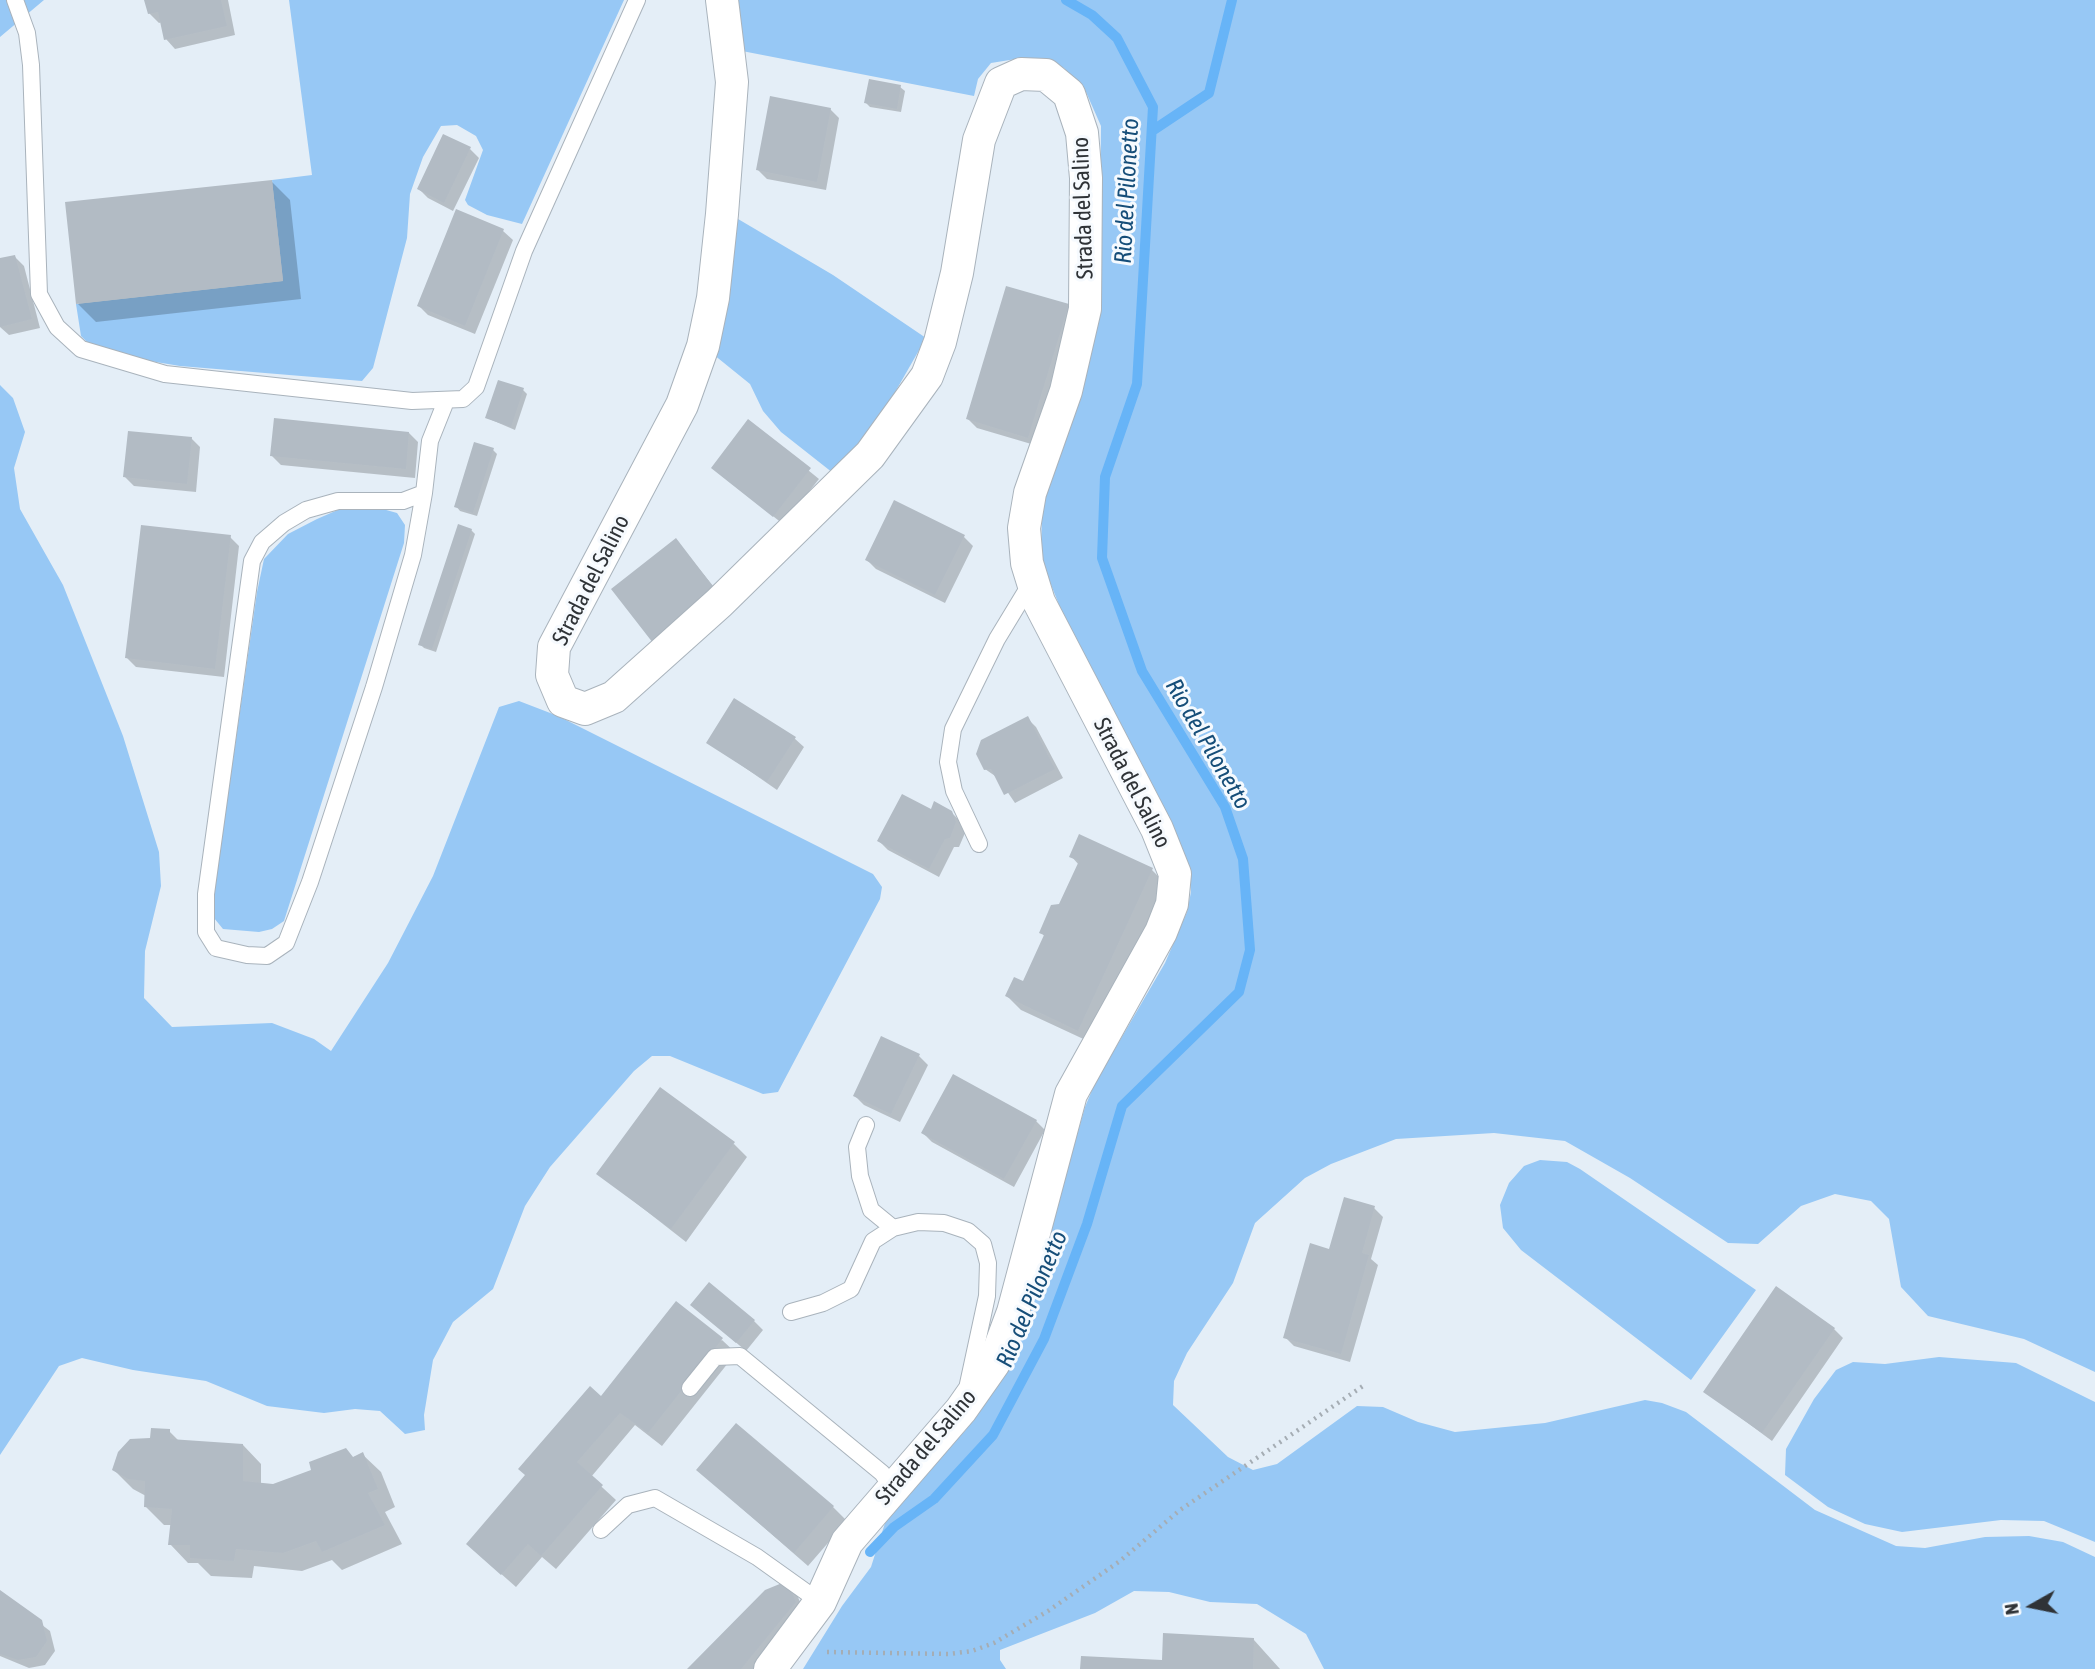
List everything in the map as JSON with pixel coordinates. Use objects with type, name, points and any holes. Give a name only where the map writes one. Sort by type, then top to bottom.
[{"type":"street","name":"Strada del Salino","points":[[722,0],[732,82],[713,298],[703,346],[682,405],[554,647],[552,675],[563,701],[585,709],[614,697],[719,603],[870,455],[927,376],[931,365],[957,273],[979,140],[1001,83],[1021,74],[1046,75],[1069,94],[1082,134],[1086,178],[1085,309],[1066,391],[1030,494],[1024,528],[1031,583],[1157,829],[1175,874],[1172,904],[1161,932],[1070,1094],[1013,1312],[994,1363],[961,1410],[847,1542],[820,1602],[775,1662]]},
{"type":"lane","points":[[15,0],[27,33],[31,65],[39,294],[57,327],[81,348],[166,374],[412,401],[463,398],[476,387],[524,251],[637,0]]},
{"type":"lane","points":[[424,493],[403,500],[338,501],[306,510],[284,523],[262,542],[252,561],[206,894],[206,932],[215,948],[247,956],[267,956],[286,943],[310,882],[374,687],[413,555],[424,493],[430,441],[446,401]]},
{"type":"lane","points":[[978,844],[954,791],[948,762],[953,729],[997,639],[1031,583]]},
{"type":"lane","points":[[866,1125],[857,1147],[860,1177],[871,1210],[893,1228]]},
{"type":"lane","points":[[791,1312],[823,1303],[851,1289],[873,1241],[893,1228],[918,1222],[944,1223],[968,1231],[982,1244],[988,1263],[987,1296],[977,1350],[961,1410]]},
{"type":"lane","points":[[690,1388],[715,1357],[740,1356],[882,1473],[892,1487]]},
{"type":"lane","points":[[601,1530],[628,1505],[655,1498],[757,1557],[820,1602]]},
{"type":"path","points":[[775,1662],[949,1654],[972,1651],[994,1643],[1048,1611],[1120,1561],[1180,1510],[1363,1386]]},
{"type":"shaded area","points":[[0,0],[44,0],[0,37]]},
{"type":"shaded area","points":[[289,0],[624,0],[522,224],[487,215],[468,205],[465,200],[483,150],[476,136],[457,125],[441,126],[423,157],[410,194],[407,238],[373,368],[362,381],[180,366],[132,358],[89,344],[81,336],[76,304],[283,281],[272,180],[312,175]]},
{"type":"shaded area","points":[[738,0],[2095,0],[2095,1372],[2024,1339],[1928,1316],[1901,1287],[1889,1219],[1871,1201],[1835,1194],[1801,1206],[1758,1244],[1728,1243],[1630,1178],[1565,1141],[1494,1133],[1396,1139],[1331,1164],[1305,1178],[1255,1223],[1233,1283],[1187,1353],[1174,1381],[1173,1405],[1228,1457],[1253,1470],[1277,1464],[1357,1406],[1383,1407],[1418,1422],[1455,1432],[1545,1423],[1645,1400],[1662,1403],[1686,1412],[1815,1510],[1896,1546],[1925,1548],[1985,1537],[2029,1536],[2063,1542],[2095,1557],[2095,1669],[1324,1669],[1306,1634],[1257,1604],[1210,1602],[1169,1592],[1134,1591],[1095,1613],[1000,1650],[1000,1660],[1006,1669],[803,1669],[842,1606],[871,1567],[885,1523],[919,1477],[965,1431],[998,1383],[1025,1318],[1085,1107],[1095,1083],[1165,963],[1187,912],[1191,892],[1189,866],[1175,833],[1066,622],[1041,560],[1042,511],[1100,246],[1101,126],[1086,92],[1064,68],[1048,61],[1016,59],[991,63],[978,79],[974,96],[742,51]]},
{"type":"shaded area","points":[[733,216],[833,275],[926,338],[882,415],[860,446],[833,473],[781,432],[763,411],[750,384],[703,346]]},
{"type":"shaded area","points":[[0,385],[13,398],[25,432],[14,468],[20,509],[63,585],[123,736],[159,852],[161,886],[145,951],[144,998],[172,1027],[272,1023],[314,1039],[331,1051],[388,963],[433,876],[499,707],[519,701],[558,716],[873,874],[882,887],[880,899],[778,1092],[763,1094],[670,1056],[652,1056],[634,1071],[550,1167],[525,1206],[493,1289],[453,1322],[433,1360],[424,1415],[425,1430],[405,1434],[380,1411],[355,1409],[324,1413],[267,1406],[206,1381],[133,1370],[82,1358],[59,1366],[0,1455]]},
{"type":"shaded area","points":[[379,508],[397,513],[405,525],[404,543],[284,921],[272,929],[259,932],[223,929],[214,918],[214,893],[264,559],[288,534],[317,519],[340,509]]},
{"type":"shaded area","points":[[1540,1160],[1567,1162],[1580,1169],[1756,1290],[1691,1380],[1521,1250],[1503,1228],[1500,1205],[1509,1183],[1524,1166]]},
{"type":"shaded area","points":[[1939,1357],[2016,1363],[2095,1402],[2095,1542],[2044,1521],[2001,1520],[1902,1532],[1865,1524],[1828,1507],[1785,1475],[1786,1449],[1814,1399],[1836,1370],[1853,1362],[1885,1364]]},
{"type":"building","points":[[144,0],[221,0],[227,26],[164,40],[158,12],[148,14]]},
{"type":"building","points":[[869,79],[901,85],[897,109],[864,103]]},
{"type":"building","points":[[770,96],[831,108],[817,182],[756,170]]},
{"type":"building","points":[[443,134],[471,147],[444,203],[417,189]]},
{"type":"building","points":[[272,180],[283,281],[76,304],[65,202]]},
{"type":"building","points":[[456,209],[504,229],[465,326],[417,306]]},
{"type":"building","points":[[15,255],[32,319],[0,327],[0,258]]},
{"type":"building","points":[[1006,286],[1069,304],[1028,438],[966,419]]},
{"type":"building","points":[[498,380],[524,388],[511,427],[485,418]]},
{"type":"building","points":[[274,418],[409,432],[406,469],[270,456]]},
{"type":"building","points":[[748,419],[811,468],[773,517],[711,468]]},
{"type":"building","points":[[128,431],[192,437],[187,484],[123,477]]},
{"type":"building","points":[[474,442],[494,448],[473,513],[454,507]]},
{"type":"building","points":[[894,500],[965,535],[935,595],[865,560]]},
{"type":"building","points":[[458,524],[472,529],[432,649],[418,645]]},
{"type":"building","points":[[141,525],[231,535],[215,669],[125,658]]},
{"type":"building","points":[[676,538],[718,593],[653,643],[611,589]]},
{"type":"building","points":[[734,698],[796,737],[767,782],[706,743]]},
{"type":"building","points":[[1028,716],[1055,769],[1004,795],[991,769],[984,770],[976,754],[981,740]]},
{"type":"building","points":[[902,794],[931,809],[934,801],[952,811],[956,822],[950,838],[945,839],[929,869],[877,841]]},
{"type":"building","points":[[1079,834],[1153,868],[1078,1031],[1005,996],[1014,977],[1023,981],[1044,935],[1039,933],[1051,905],[1059,904],[1079,861],[1069,857]]},
{"type":"building","points":[[881,1036],[920,1054],[891,1114],[853,1096]]},
{"type":"building","points":[[953,1074],[1037,1120],[1004,1179],[921,1133]]},
{"type":"building","points":[[660,1087],[735,1142],[671,1229],[596,1174]]},
{"type":"building","points":[[1344,1197],[1375,1206],[1362,1253],[1369,1255],[1341,1354],[1283,1338],[1310,1243],[1329,1249]]},
{"type":"building","points":[[709,1282],[755,1320],[736,1343],[690,1305]]},
{"type":"building","points":[[1776,1286],[1835,1328],[1762,1433],[1703,1392]]},
{"type":"building","points":[[676,1301],[723,1338],[648,1433],[620,1413],[577,1462],[603,1485],[541,1556],[528,1544],[501,1575],[466,1544],[525,1475],[518,1469],[590,1386],[601,1396]]},
{"type":"building","points":[[736,1423],[834,1506],[794,1553],[696,1470]]},
{"type":"building","points":[[151,1428],[170,1429],[170,1439],[243,1444],[243,1481],[273,1484],[311,1470],[309,1462],[346,1448],[353,1457],[363,1452],[378,1489],[368,1493],[385,1525],[322,1552],[316,1541],[283,1553],[236,1549],[234,1561],[190,1558],[190,1545],[168,1545],[172,1509],[144,1507],[145,1481],[128,1479],[112,1470],[118,1452],[130,1439],[150,1438]]},
{"type":"building","points":[[787,1581],[796,1602],[741,1669],[687,1669],[765,1590]]},
{"type":"building","points":[[0,1590],[42,1620],[47,1641],[36,1657],[18,1660],[0,1654]]},
{"type":"building","points":[[1163,1633],[1254,1638],[1253,1669],[1080,1669],[1081,1656],[1162,1660]]},
{"type":"waterway","name":"Rio del Pilonetto","points":[[870,1552],[894,1527],[934,1499],[993,1435],[1044,1339],[1087,1224],[1122,1106],[1239,992],[1250,950],[1243,859],[1225,807],[1142,671],[1102,558],[1105,477],[1137,384],[1153,107],[1117,38],[1092,15],[1066,0]]},
{"type":"waterway","points":[[1152,131],[1209,93],[1232,0]]}]
